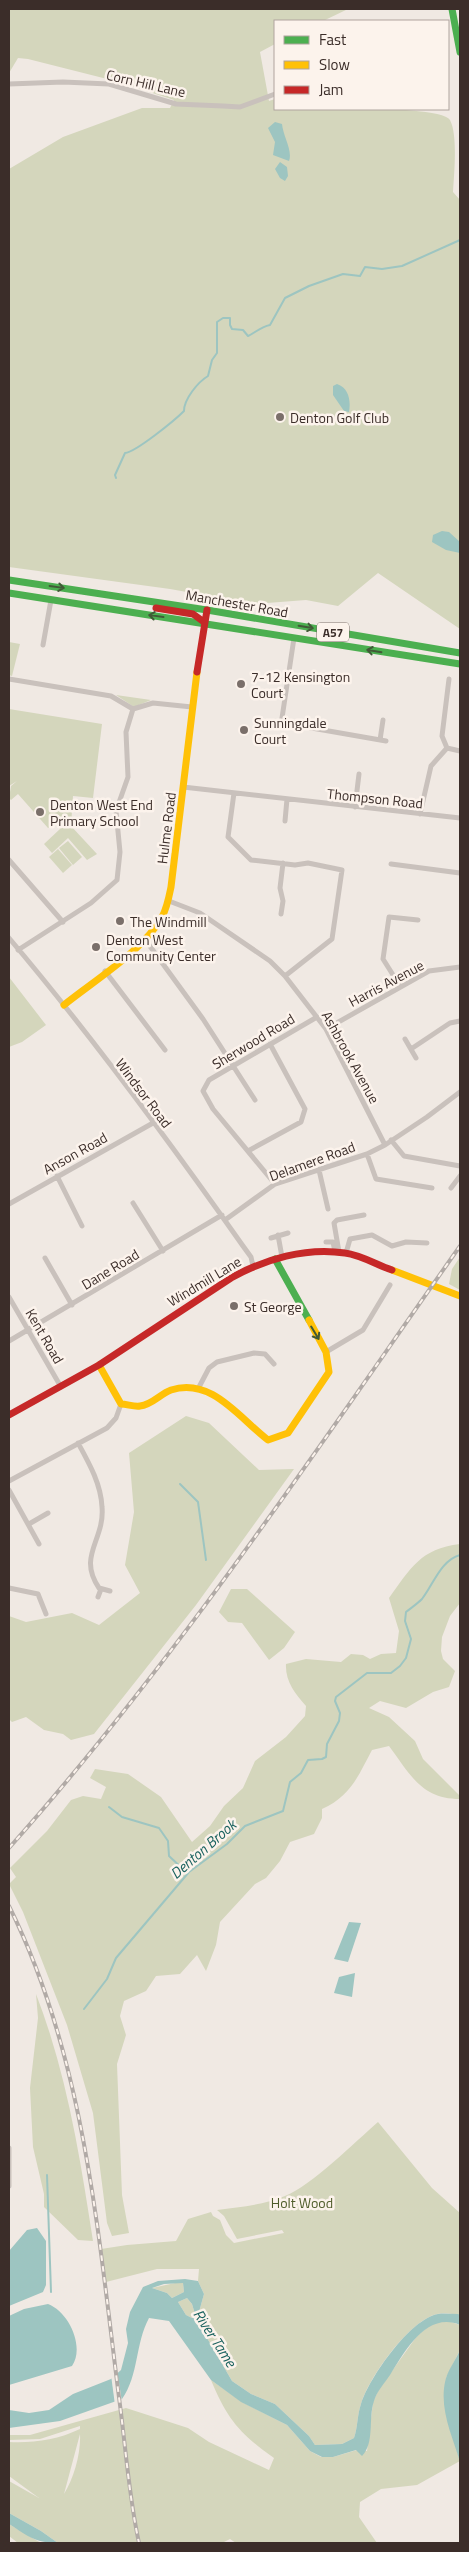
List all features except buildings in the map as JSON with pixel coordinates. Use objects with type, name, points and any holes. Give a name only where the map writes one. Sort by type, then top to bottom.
[{"type":"main road","points":[[452,9],[460,52]]},
{"type":"main road","name":"Manchester Road","points":[[9,580],[122,596],[460,653]]},
{"type":"main road","name":"Manchester Road","points":[[9,593],[204,622],[460,664]]},
{"type":"main road","name":"A57","points":[[122,596],[153,607],[197,615],[204,622]]},
{"type":"main road","name":"Hulme Road","points":[[64,1005],[144,938],[159,922],[169,901],[192,707],[207,610]]},
{"type":"main road","points":[[437,660],[460,668]]},
{"type":"main road","name":"Windmill Lane","points":[[9,1415],[99,1365],[203,1295],[253,1266],[278,1258],[299,1253],[340,1252],[460,1296]]},
{"type":"main road","points":[[99,1365],[121,1404],[142,1406],[171,1390],[198,1388],[230,1404],[258,1433],[268,1440],[288,1433],[329,1372],[326,1352],[278,1258]]},
{"type":"street","name":"Corn Hill Lane","points":[[9,84],[63,82],[109,84],[176,104],[240,107],[274,94]]},
{"type":"street","points":[[43,645],[51,600]]},
{"type":"street","points":[[294,638],[282,718],[283,723],[383,741],[383,720]]},
{"type":"street","points":[[9,679],[110,696],[133,709],[153,703],[192,707]]},
{"type":"street","points":[[447,748],[442,736],[449,679]]},
{"type":"street","points":[[18,950],[105,893],[117,880],[120,852],[116,811],[128,777],[126,732],[133,709]]},
{"type":"street","points":[[447,748],[460,751]]},
{"type":"street","points":[[420,814],[431,766],[447,748]]},
{"type":"street","points":[[355,807],[359,774]]},
{"type":"street","name":"Thompson Road","points":[[183,788],[460,818]]},
{"type":"street","points":[[234,793],[228,837],[251,860],[295,865],[308,862],[342,870],[332,939],[285,976]]},
{"type":"street","points":[[285,821],[287,799]]},
{"type":"street","points":[[9,860],[63,922]]},
{"type":"street","points":[[281,914],[283,901],[280,888],[283,863]]},
{"type":"street","points":[[391,864],[460,873]]},
{"type":"street","name":"Ashbrook Avenue","points":[[169,901],[200,913],[270,961],[285,976],[326,1030],[385,1145]]},
{"type":"street","points":[[400,986],[383,959],[389,918],[418,920]]},
{"type":"street","name":"Windsor Road","points":[[9,938],[64,1005],[153,1123],[251,1257],[253,1266]]},
{"type":"street","points":[[144,938],[203,1019],[234,1065],[254,1100]]},
{"type":"street","name":"Harris Avenue","points":[[326,1030],[429,971],[460,967]]},
{"type":"street","points":[[105,971],[165,1050]]},
{"type":"street","name":"Sherwood Road","points":[[274,1184],[213,1109],[203,1092],[210,1080],[317,1016]]},
{"type":"street","points":[[411,1049],[450,1023],[460,1021]]},
{"type":"street","points":[[405,1039],[416,1058]]},
{"type":"street","points":[[248,1151],[301,1122],[305,1109],[270,1044]]},
{"type":"street","points":[[385,1145],[460,1092]]},
{"type":"street","name":"Anson Road","points":[[9,1204],[153,1123]]},
{"type":"street","points":[[391,1140],[404,1156],[460,1166]]},
{"type":"street","name":"Delamere Road","points":[[223,1218],[274,1184],[367,1154],[385,1145]]},
{"type":"street","points":[[367,1154],[376,1178],[432,1188]]},
{"type":"street","points":[[318,1170],[328,1209]]},
{"type":"street","points":[[57,1176],[82,1226]]},
{"type":"street","points":[[451,1188],[460,1176]]},
{"type":"street","points":[[134,1203],[163,1251]]},
{"type":"street","points":[[340,1252],[334,1223],[337,1220],[364,1214]]},
{"type":"street","name":"Dane Road","points":[[9,1341],[223,1218]]},
{"type":"street","points":[[271,1238],[288,1233]]},
{"type":"street","points":[[340,1252],[350,1239],[372,1235],[392,1246],[406,1242],[427,1243]]},
{"type":"street","points":[[278,1236],[278,1258]]},
{"type":"street","points":[[326,1242],[332,1241],[340,1252]]},
{"type":"street","points":[[45,1258],[72,1305]]},
{"type":"street","points":[[326,1352],[364,1330],[390,1285]]},
{"type":"street","name":"Kent Road","points":[[9,1297],[61,1387]]},
{"type":"street","points":[[198,1388],[209,1368],[217,1362],[254,1353],[265,1354],[274,1364]]},
{"type":"street","points":[[9,1481],[114,1422],[121,1404]]},
{"type":"street","points":[[78,1443],[101,1493],[102,1521],[89,1567],[93,1579],[101,1588],[110,1591]]},
{"type":"street","points":[[9,1490],[39,1544]]},
{"type":"street","points":[[29,1524],[48,1513]]},
{"type":"street","points":[[9,1588],[38,1594],[45,1611],[51,1607]]},
{"type":"street","points":[[98,1597],[101,1588]]},
{"type":"street","points":[[9,2148],[9,2186]]},
{"type":"green space","points":[[9,9],[348,9],[325,20],[274,20],[274,45],[260,52],[269,101],[274,99],[274,110],[405,110],[441,115],[450,120],[455,145],[453,192],[460,200],[460,629],[378,573],[338,606],[306,600],[254,604],[170,589],[9,567],[9,169],[63,137],[142,108],[170,108],[174,100],[119,82],[28,59],[18,58],[9,73]]},
{"type":"green space","points":[[9,642],[20,644],[12,676],[9,675]]},
{"type":"green space","points":[[116,695],[151,700],[134,707]]},
{"type":"green space","name":"Denton West End Primary School","points":[[9,709],[102,724],[93,798],[73,796],[71,826],[97,854],[87,860],[68,838],[52,853],[44,844],[60,829],[55,823],[48,828],[18,794],[11,800],[9,798],[11,786],[17,781],[9,786]]},
{"type":"green space","points":[[68,841],[82,857],[73,865],[59,848]]},
{"type":"green space","points":[[58,849],[72,865],[63,873],[49,857]]},
{"type":"green space","points":[[9,977],[46,1025],[22,1042],[9,1047]]},
{"type":"green space","points":[[460,1257],[460,1290],[449,1284],[452,1269]]},
{"type":"green space","points":[[186,1416],[209,1423],[259,1470],[294,1469],[196,1605],[94,1734],[71,1740],[63,1734],[44,1730],[26,1717],[12,1722],[9,1719],[9,1616],[26,1622],[72,1613],[99,1625],[140,1593],[125,1565],[134,1512],[129,1453]]},
{"type":"green space","points":[[460,1544],[460,1603],[450,1616],[442,1637],[441,1651],[443,1659],[455,1671],[449,1687],[433,1692],[406,1708],[380,1701],[369,1708],[389,1717],[415,1741],[423,1759],[460,1796],[460,1799],[435,1795],[426,1790],[410,1775],[389,1746],[372,1750],[353,1784],[340,1798],[322,1809],[322,1818],[314,1834],[290,1842],[280,1861],[266,1878],[255,1884],[220,1922],[216,1945],[206,1971],[197,1955],[180,1974],[156,1976],[146,1991],[124,2001],[120,2016],[126,2035],[117,2064],[122,2195],[129,2233],[112,2236],[107,2223],[93,2113],[67,2025],[23,1912],[9,1884],[16,1877],[10,1868],[47,1831],[71,1800],[83,1796],[101,1799],[106,1787],[90,1778],[95,1769],[128,1774],[161,1797],[192,1842],[210,1826],[224,1806],[243,1788],[255,1761],[286,1737],[305,1716],[306,1706],[292,1687],[287,1676],[286,1664],[306,1659],[341,1662],[351,1654],[363,1655],[370,1659],[381,1654],[396,1653],[399,1631],[389,1598],[411,1569],[426,1555],[435,1550]]},
{"type":"green space","points":[[231,1589],[247,1589],[295,1632],[284,1648],[269,1660],[242,1623],[228,1622],[219,1612]]},
{"type":"green space","points":[[36,1994],[47,2024],[64,2085],[93,2241],[78,2240],[44,2207],[44,2194],[33,2147],[30,2088],[38,2018]]},
{"type":"green space","name":"Holt Wood","points":[[378,2122],[432,2188],[460,2213],[460,2315],[437,2314],[414,2327],[403,2338],[372,2380],[361,2404],[354,2438],[342,2444],[315,2445],[309,2436],[275,2404],[251,2394],[232,2381],[207,2338],[199,2312],[204,2294],[198,2281],[199,2269],[157,2269],[106,2282],[101,2249],[176,2241],[188,2219],[211,2212],[213,2216],[220,2220],[226,2235],[234,2243],[284,2233],[282,2230],[237,2239],[224,2216],[217,2210],[268,2202],[296,2191],[345,2152]]},
{"type":"green space","points":[[183,2283],[184,2292],[172,2298],[167,2293],[152,2288]]},
{"type":"green space","points":[[187,2298],[192,2304],[195,2314],[192,2318],[186,2315],[178,2302]]},
{"type":"green space","points":[[445,2320],[460,2325],[460,2350],[446,2378],[455,2444],[460,2461],[417,2485],[381,2489],[360,2502],[359,2517],[377,2543],[236,2543],[230,2539],[222,2543],[58,2543],[9,2513],[9,2481],[39,2498],[9,2476],[9,2442],[27,2442],[54,2438],[80,2429],[80,2426],[40,2439],[9,2440],[9,2435],[30,2435],[126,2408],[188,2428],[209,2442],[269,2470],[274,2458],[252,2441],[236,2425],[223,2405],[211,2380],[242,2402],[287,2425],[310,2451],[321,2457],[333,2457],[357,2450],[367,2451],[373,2402],[379,2389],[417,2336],[430,2325]],"holes":[[[80,2434],[76,2465],[64,2494]]]},
{"type":"green space","points":[[9,2524],[41,2543],[18,2543],[9,2536]]},
{"type":"water","points":[[275,122],[282,124],[290,153],[289,161],[273,155],[275,142],[268,128]]},
{"type":"water","points":[[280,162],[287,167],[288,176],[285,181],[280,178],[275,169]]},
{"type":"water","points":[[337,384],[347,392],[350,404],[349,412],[344,411],[333,395],[333,386]]},
{"type":"water","points":[[442,531],[449,532],[460,542],[460,553],[446,550],[432,542],[433,535]]},
{"type":"water","points":[[349,1922],[361,1923],[348,1962],[334,1959]]},
{"type":"water","points":[[355,1973],[352,1997],[334,1993],[339,1977]]},
{"type":"water","points":[[37,2228],[46,2241],[46,2285],[43,2292],[9,2306],[9,2251],[27,2230]]},
{"type":"water","points":[[185,2279],[198,2281],[204,2294],[199,2312],[207,2338],[232,2381],[251,2394],[275,2404],[309,2436],[315,2445],[342,2444],[354,2438],[361,2404],[372,2380],[392,2351],[415,2327],[427,2318],[438,2314],[460,2315],[460,2325],[448,2322],[427,2328],[410,2345],[375,2397],[372,2408],[369,2444],[362,2456],[356,2450],[333,2457],[322,2457],[310,2451],[287,2425],[241,2402],[211,2380],[169,2321],[149,2318],[141,2338],[131,2380],[122,2399],[60,2421],[9,2428],[9,2410],[29,2413],[49,2410],[73,2394],[111,2379],[121,2370],[128,2343],[126,2329],[130,2312],[143,2287],[158,2281]],"holes":[[[183,2283],[184,2292],[172,2298],[167,2293],[152,2288],[164,2284]],[[187,2298],[192,2304],[195,2314],[192,2318],[186,2315],[178,2302]]]},
{"type":"water","points":[[48,2304],[62,2314],[73,2331],[77,2349],[76,2358],[72,2366],[9,2385],[9,2316],[24,2309]]},
{"type":"water","points":[[460,2350],[460,2462],[447,2421],[444,2389],[446,2378]]},
{"type":"water","points":[[9,2513],[58,2543],[43,2542],[21,2532],[9,2524]]},
{"type":"pier","points":[[117,2370],[122,2402],[115,2405],[111,2375]]},
{"type":"waterway","points":[[116,478],[115,475],[125,453],[146,442],[184,411],[186,401],[192,391],[208,376],[212,360],[217,353],[217,322],[223,318],[230,318],[232,329],[243,330],[248,336],[270,325],[285,298],[309,286],[343,274],[360,276],[365,267],[382,269],[402,266],[460,240]]},
{"type":"waterway","points":[[180,1484],[198,1502],[206,1560]]},
{"type":"waterway","name":"Denton Brook","points":[[84,2009],[107,1979],[116,1958],[189,1872],[227,1844],[245,1826],[283,1811],[290,1782],[301,1773],[308,1760],[326,1757],[327,1744],[339,1721],[340,1713],[335,1701],[336,1697],[367,1673],[391,1673],[400,1666],[406,1658],[411,1639],[405,1621],[406,1612],[422,1599],[443,1567],[453,1558],[460,1555]]},
{"type":"waterway","points":[[109,1807],[122,1817],[159,1828],[168,1841],[169,1856],[185,1871],[189,1872]]},
{"type":"waterway","points":[[47,2175],[51,2292]]},
{"type":"railway","points":[[9,1848],[130,1704],[187,1629],[298,1477],[460,1246]]},
{"type":"railway","points":[[9,1906],[35,1965],[56,2026],[72,2087],[85,2150],[96,2214],[130,2491],[139,2543]]},
{"type":"traffic: fast","points":[[452,9],[460,52]]},
{"type":"traffic: fast","points":[[9,580],[207,610],[460,653]]},
{"type":"traffic: fast","points":[[9,593],[460,664]]},
{"type":"traffic: fast","points":[[275,1259],[309,1320]]},
{"type":"traffic: slow","points":[[64,1005],[118,964],[143,942],[154,930],[165,910],[171,887],[197,672]]},
{"type":"traffic: slow","points":[[392,1270],[460,1296]]},
{"type":"traffic: slow","points":[[99,1365],[121,1404],[144,1405],[171,1390],[199,1389],[212,1394],[224,1402],[268,1440],[288,1433],[329,1372],[326,1352],[309,1320]]},
{"type":"traffic: jam","points":[[156,608],[193,614],[204,622]]},
{"type":"traffic: jam","points":[[197,672],[207,610]]},
{"type":"traffic: jam","points":[[9,1415],[99,1365],[231,1278],[258,1265],[301,1253],[330,1252],[357,1256],[392,1270]]},
{"type":"place","name":"Denton Golf Club","points":[[280,417]]},
{"type":"place","name":"7-12 Kensington Court","points":[[241,684]]},
{"type":"place","name":"Sunningdale Court","points":[[244,730]]},
{"type":"place","name":"Denton West End Primary School","points":[[40,812]]},
{"type":"place","name":"The Windmill","points":[[120,921]]},
{"type":"place","name":"Denton West Community Center","points":[[96,947]]},
{"type":"place","name":"St George","points":[[234,1306]]},
{"type":"water label","name":"River Tame","points":[[215,2338]]}]
